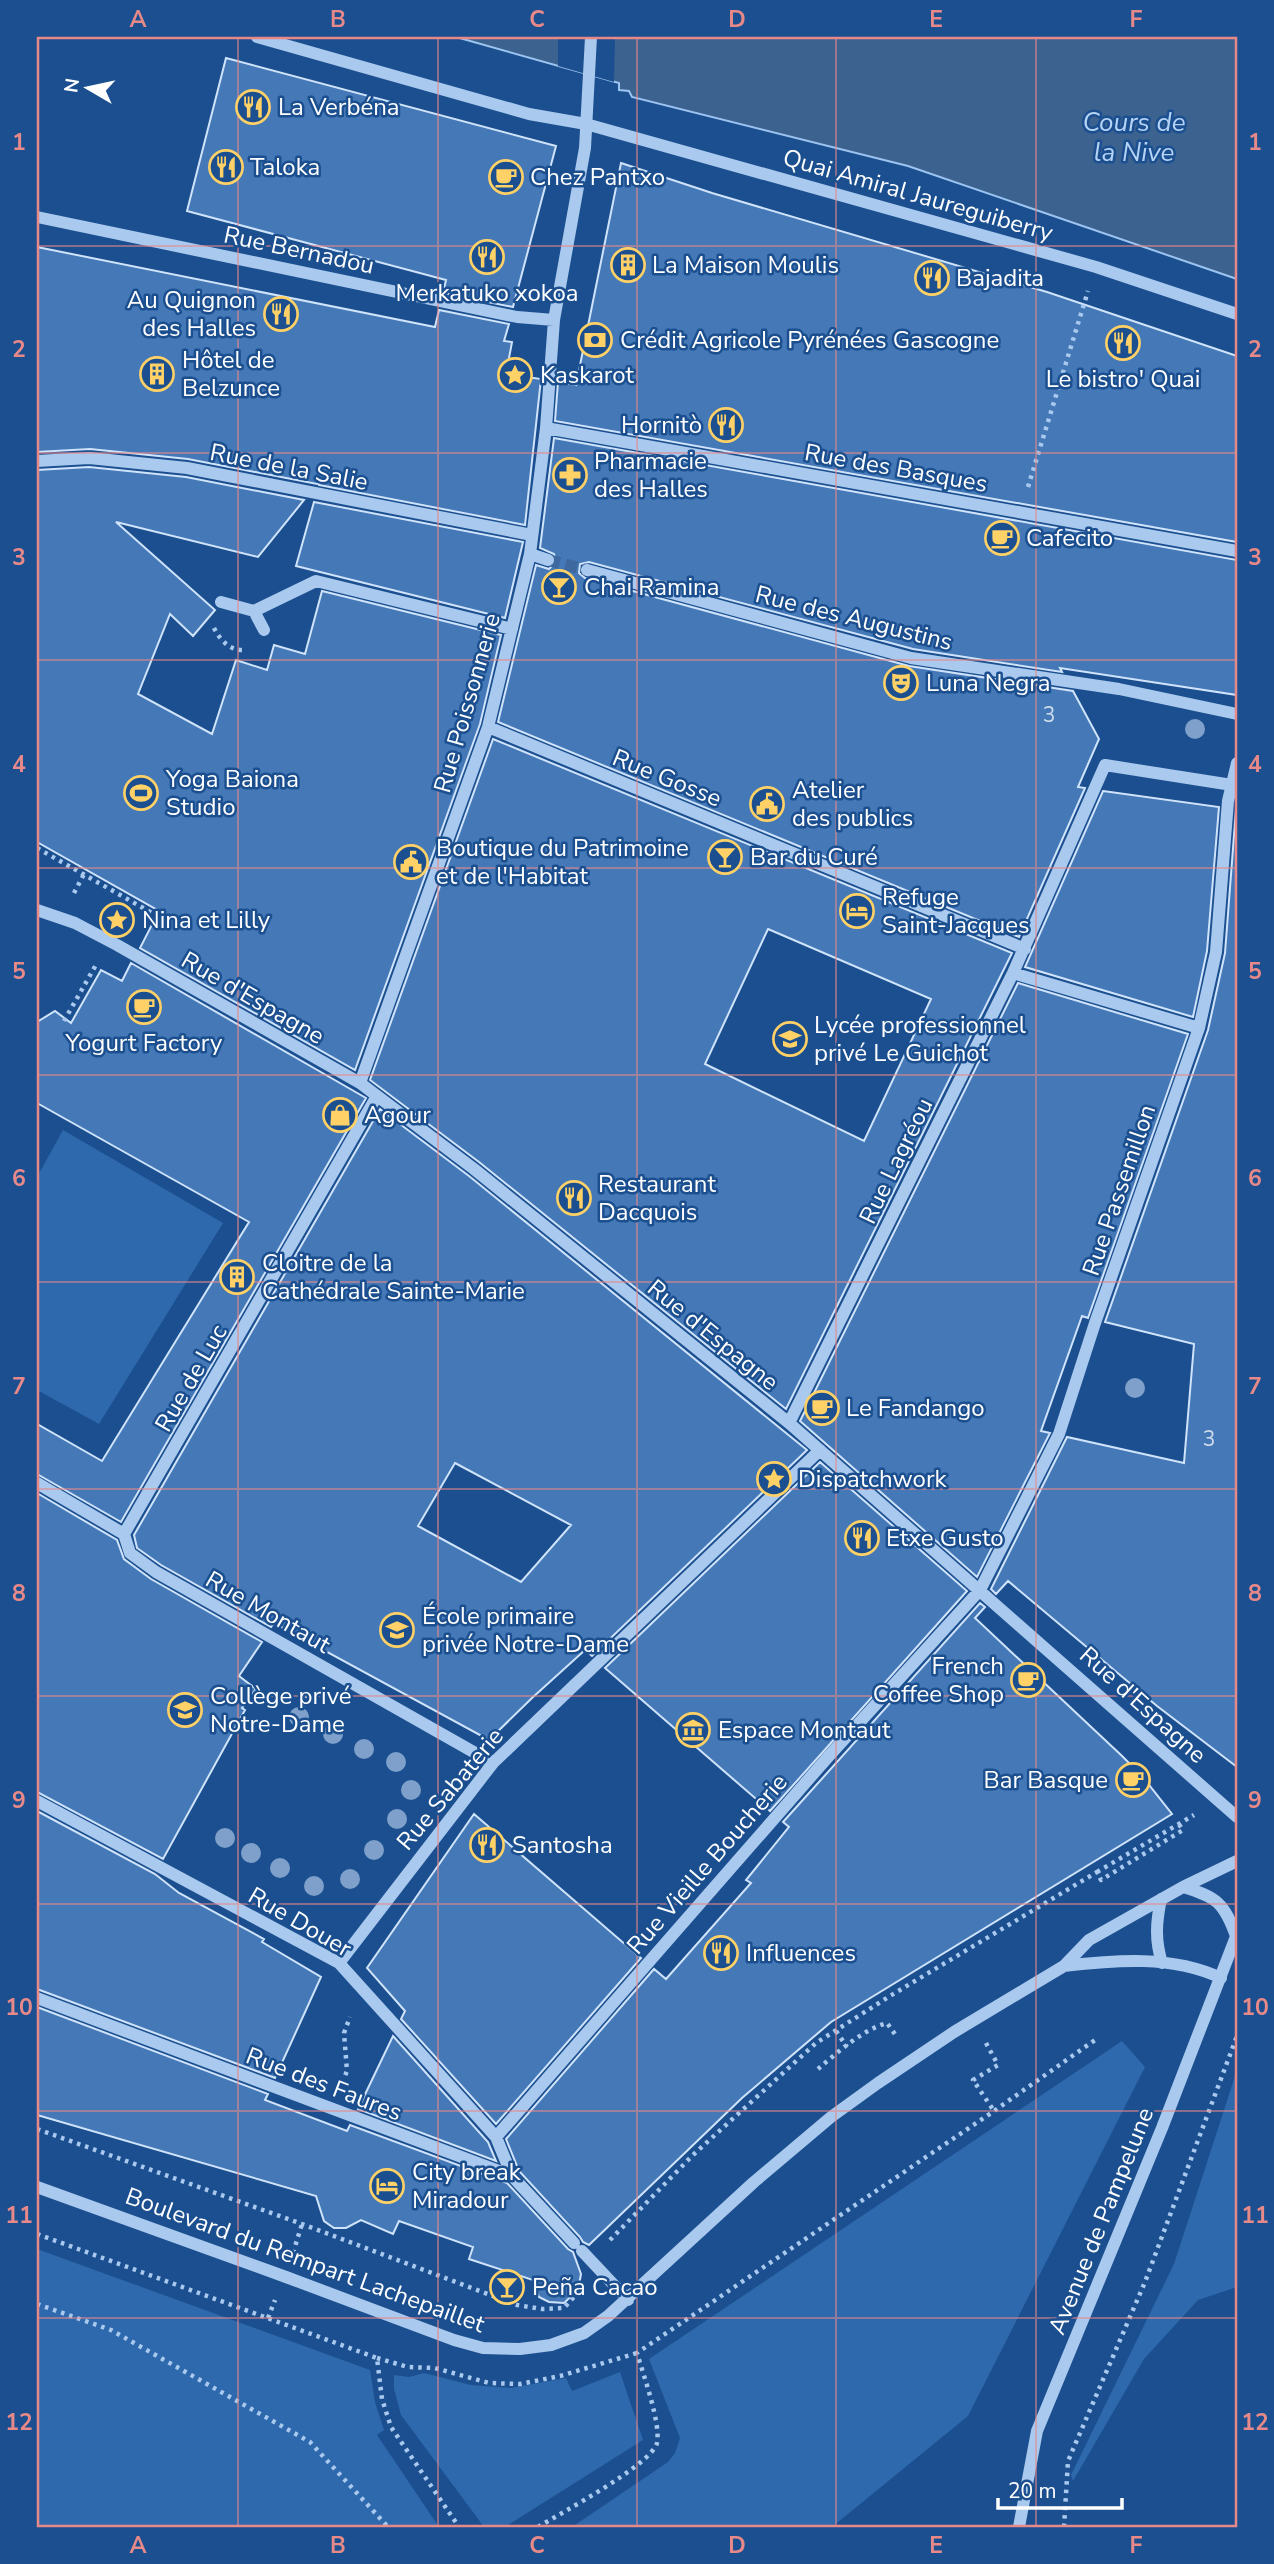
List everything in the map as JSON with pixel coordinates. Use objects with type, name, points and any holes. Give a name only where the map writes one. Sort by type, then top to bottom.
[{"type":"street","name":"Quai Amiral Jaureguiberry","points":[[257,37],[529,114],[586,124],[1096,267],[1237,314]]},
{"type":"street","name":"Rue Poissonnerie","points":[[360,1083],[488,727],[530,554],[546,428],[554,320],[585,148],[592,37]]},
{"type":"street","name":"Rue Bernadou","points":[[37,217],[517,317],[554,320]]},
{"type":"street","name":"Rue des Basques","points":[[546,428],[1237,551]]},
{"type":"street","name":"Rue de la Salie","points":[[37,461],[89,458],[187,468],[532,535]]},
{"type":"street","points":[[530,554],[548,560]]},
{"type":"street","name":"Rue des Augustins","points":[[587,570],[911,658],[1119,689],[1237,714]]},
{"type":"street","points":[[221,602],[254,611],[316,582],[512,629]]},
{"type":"street","points":[[254,611],[264,630]]},
{"type":"street","name":"Rue Gosse","points":[[488,727],[1025,948]]},
{"type":"street","points":[[1231,785],[1237,763]]},
{"type":"street","name":"Rue Lagréou","points":[[789,1423],[1013,973],[1105,765],[1231,785]]},
{"type":"street","name":"Rue Passemillon","points":[[981,1590],[1059,1434],[1095,1323],[1199,1028],[1216,952],[1231,785]]},
{"type":"street","name":"Rue d'Espagne","points":[[37,910],[75,923],[113,943],[360,1083],[474,1169],[789,1423],[1237,1817]]},
{"type":"street","points":[[1013,973],[1199,1028]]},
{"type":"street","name":"Rue de Luc","points":[[124,1534],[377,1096]]},
{"type":"street","name":"Rue Sabaterie","points":[[339,1964],[493,1763],[820,1450]]},
{"type":"street","name":"Rue Montaut","points":[[37,1483],[124,1534],[130,1553],[156,1572],[493,1763]]},
{"type":"street","name":"Rue Vieille Boucherie","points":[[496,2137],[792,1798],[981,1590]]},
{"type":"street","name":"Rue Douer","points":[[37,1801],[339,1964],[496,2137],[512,2176]]},
{"type":"street","name":"Boulevard du Rempart Lachepaillet","points":[[37,2187],[454,2340],[483,2348],[520,2349],[551,2345],[584,2333],[628,2300],[754,2182],[831,2117],[912,2059],[1064,1966],[1089,1940],[1183,1887],[1237,1861]]},
{"type":"street","points":[[1183,1887],[1207,1895],[1227,1912],[1237,1935]]},
{"type":"street","points":[[1161,1899],[1155,1928],[1162,1963]]},
{"type":"street","name":"Avenue de Pampelune","points":[[1018,2527],[1037,2431],[1157,2140],[1237,1935]]},
{"type":"street","name":"Boulevard du Rempart Lachepaillet","points":[[1064,1966],[1114,1961],[1162,1963],[1199,1968],[1221,1978]]},
{"type":"street","name":"Rue des Faures","points":[[37,1998],[512,2176],[628,2300]]},
{"type":"path","points":[[1026,494],[1084,305]]},
{"type":"path","points":[[37,848],[152,913],[142,931]]},
{"type":"path","points":[[74,892],[84,874]]},
{"type":"path","points":[[64,1021],[113,943]]},
{"type":"path","points":[[1097,1872],[1101,1880],[1183,1830],[1178,1823]]},
{"type":"path","points":[[37,2129],[517,2305],[542,2309],[564,2308],[580,2293],[582,2251],[816,2043],[1167,1829]]},
{"type":"path","points":[[332,2110],[347,2071],[344,2033],[361,1989]]},
{"type":"path","points":[[818,2069],[878,2026]]},
{"type":"path","points":[[836,2031],[846,2047]]},
{"type":"path","points":[[1064,2527],[1068,2461],[1145,2282],[1237,2036]]},
{"type":"path","points":[[985,2040],[998,2065],[973,2080],[994,2111]]},
{"type":"path","points":[[538,2527],[639,2465],[656,2445],[658,2428],[637,2353],[1095,2040]]},
{"type":"path","points":[[295,2246],[302,2224]]},
{"type":"path","points":[[37,2235],[408,2367]]},
{"type":"path","points":[[268,2318],[274,2303]]},
{"type":"path","points":[[37,2304],[111,2330],[310,2442],[388,2527]]},
{"type":"path","points":[[377,2358],[382,2399],[391,2427],[459,2527]]},
{"type":"shaded area","points":[[63,1130],[223,1223],[99,1424],[37,1390],[37,1177]]},
{"type":"shaded area","points":[[1122,2041],[1145,2067],[968,2416],[832,2527],[572,2527],[668,2462],[675,2453],[680,2438],[649,2359]]},
{"type":"shaded area","points":[[1237,2070],[1237,2287],[1198,2300],[1144,2359],[1073,2481],[1071,2475],[1174,2264]]},
{"type":"shaded area","points":[[37,2249],[370,2370],[375,2402],[384,2430],[377,2435],[439,2527],[37,2527]]},
{"type":"shaded area","points":[[620,2372],[643,2440],[505,2527],[484,2527],[401,2415],[394,2389],[394,2375],[409,2377],[424,2373],[471,2385],[511,2388],[566,2378],[572,2391]]},
{"type":"water","name":"Cours de la Nive","points":[[456,37],[1237,37],[1237,279],[908,166],[632,97],[629,91],[619,90],[619,83]]},
{"type":"pier","points":[[558,37],[615,37],[614,82],[558,66]]},
{"type":"building","points":[[226,58],[556,146],[513,307],[443,293],[446,280],[187,211]]},
{"type":"building","points":[[621,163],[712,193],[1047,292],[1237,356],[1237,542],[555,421],[558,382],[576,385]]},
{"type":"building","points":[[37,247],[435,327],[439,310],[509,324],[504,341],[512,342],[506,374],[541,379],[525,525],[319,485],[320,481],[317,484],[188,459],[90,449],[37,452]]},
{"type":"building","points":[[554,438],[1237,560],[1237,695],[913,649],[589,562],[580,564],[579,573],[585,578],[909,666],[1073,691],[1099,739],[1078,787],[1085,788],[1019,937],[498,722],[536,565],[549,569],[556,562],[554,554],[540,548]]},
{"type":"building","points":[[89,467],[186,477],[304,500],[258,557],[116,522],[215,610],[193,636],[170,614],[138,694],[212,734],[236,660],[267,670],[274,645],[305,654],[322,591],[501,635],[480,724],[355,1070],[140,948],[159,911],[37,842],[37,470]]},
{"type":"building","points":[[314,502],[523,542],[505,618],[296,566]]},
{"type":"building","points":[[493,739],[1012,953],[786,1409],[479,1162],[370,1080]],"holes":[[[768,929],[931,999],[864,1141],[705,1064]]]},
{"type":"building","points":[[1103,791],[1219,807],[1207,951],[1193,1017],[1025,967]]},
{"type":"building","points":[[1236,809],[1237,1767],[1157,1706],[1008,1581],[996,1594],[991,1589],[1067,1437],[1184,1463],[1194,1344],[1105,1322],[1208,1030],[1225,953]]},
{"type":"building","points":[[131,963],[366,1098],[121,1522],[37,1474],[37,1424],[102,1461],[249,1222],[37,1103],[37,1022],[55,1011],[71,1023],[101,970],[122,981]]},
{"type":"building","points":[[1018,983],[1188,1034],[1088,1318],[1082,1316],[1041,1431],[1050,1433],[977,1577],[800,1421]]},
{"type":"building","points":[[380,1109],[469,1176],[807,1450],[592,1656],[585,1650],[489,1740],[274,1623],[271,1627],[161,1565],[137,1548],[134,1535]],"holes":[[[455,1463],[571,1525],[521,1582],[418,1526]]]},
{"type":"building","points":[[820,1462],[967,1591],[770,1811],[605,1668]]},
{"type":"building","points":[[37,1493],[117,1540],[124,1559],[151,1579],[262,1642],[239,1676],[256,1689],[242,1708],[245,1710],[163,1859],[37,1792]]},
{"type":"building","points":[[980,1603],[985,1607],[975,1618],[1121,1755],[1142,1776],[1172,1814],[831,2022],[742,2098],[589,2245],[583,2242],[519,2171],[506,2139],[654,1969],[666,1979],[751,1883],[746,1880],[789,1827],[783,1822]]},
{"type":"building","points":[[37,1811],[155,1874],[179,1893],[264,1939],[262,1942],[321,1977],[275,2078],[37,1989]]},
{"type":"building","points":[[474,1814],[641,1958],[496,2124],[401,2019],[405,2011],[367,1968]]},
{"type":"building","points":[[37,2007],[268,2094],[265,2100],[347,2131],[350,2125],[507,2183],[573,2252],[581,2274],[578,2290],[564,2303],[549,2302],[539,2297],[533,2280],[469,2259],[473,2247],[399,2221],[393,2234],[361,2220],[346,2228],[334,2228],[324,2221],[316,2196],[37,2115]]},
{"type":"building","points":[[393,2036],[488,2142],[496,2161],[358,2109]]},
{"type":"tunnel","points":[[548,560],[587,570]]},
{"type":"place","name":"La Verbéna","points":[[253,107]]},
{"type":"place","name":"Taloka","points":[[226,167]]},
{"type":"place","name":"Chez Pantxo","points":[[506,177]]},
{"type":"place","name":"Merkatuko xokoa","points":[[487,257]]},
{"type":"place","name":"La Maison Moulis","points":[[628,265]]},
{"type":"place","name":"Bajadita","points":[[932,278]]},
{"type":"place","name":"Au Quignon des Halles","points":[[281,314]]},
{"type":"place","name":"Crédit Agricole Pyrénées Gascogne","points":[[595,340]]},
{"type":"place","name":"Le bistro' Quai","points":[[1123,343]]},
{"type":"place","name":"Hôtel de Belzunce","points":[[157,374]]},
{"type":"place","name":"Kaskarot","points":[[515,375]]},
{"type":"place","name":"Hornitò","points":[[726,425]]},
{"type":"place","name":"Pharmacie des Halles","points":[[570,475]]},
{"type":"place","name":"Cafecito","points":[[1002,538]]},
{"type":"place","name":"Chai Ramina","points":[[559,587]]},
{"type":"place","name":"Luna Negra","points":[[901,683]]},
{"type":"place","name":"Yoga Baiona Studio","points":[[141,793]]},
{"type":"place","name":"Atelier des publics","points":[[767,804]]},
{"type":"place","name":"Bar du Curé","points":[[725,857]]},
{"type":"place","name":"Boutique du Patrimoine et de l'Habitat","points":[[411,862]]},
{"type":"place","name":"Refuge Saint-Jacques","points":[[857,911]]},
{"type":"place","name":"Nina et Lilly","points":[[117,920]]},
{"type":"place","name":"Yogurt Factory","points":[[144,1007]]},
{"type":"place","name":"Lycée professionnel privé Le Guichot","points":[[790,1039]]},
{"type":"place","name":"Agour","points":[[340,1115]]},
{"type":"place","name":"Restaurant Dacquois","points":[[574,1198]]},
{"type":"place","name":"Cloitre de la Cathédrale Sainte-Marie","points":[[237,1277]]},
{"type":"place","name":"Le Fandango","points":[[822,1408]]},
{"type":"place","name":"Dispatchwork","points":[[774,1479]]},
{"type":"place","name":"Etxe Gusto","points":[[862,1538]]},
{"type":"place","name":"École primaire privée Notre-Dame","points":[[397,1630]]},
{"type":"place","name":"French Coffee Shop","points":[[1028,1680]]},
{"type":"place","name":"Collège privé Notre-Dame","points":[[185,1710]]},
{"type":"place","name":"Espace Montaut","points":[[693,1730]]},
{"type":"place","name":"Bar Basque","points":[[1133,1780]]},
{"type":"place","name":"Santosha","points":[[487,1845]]},
{"type":"place","name":"Influences","points":[[721,1953]]},
{"type":"place","name":"City break Miradour","points":[[387,2186]]},
{"type":"place","name":"Peña Cacao","points":[[507,2287]]}]
